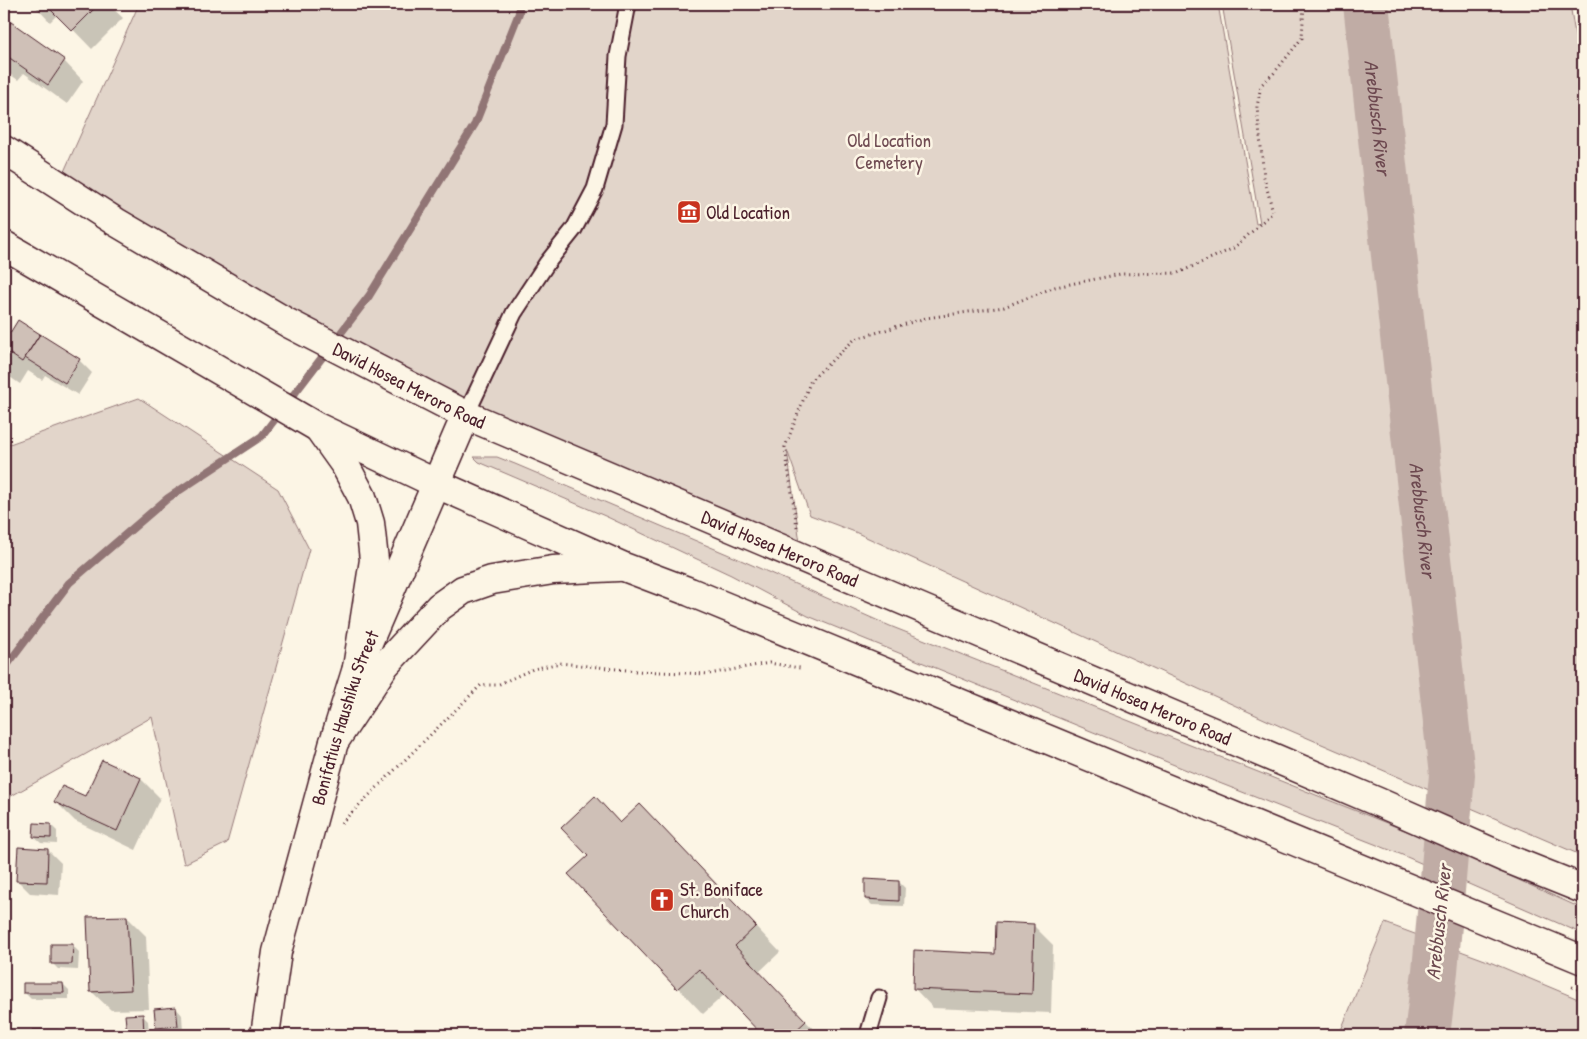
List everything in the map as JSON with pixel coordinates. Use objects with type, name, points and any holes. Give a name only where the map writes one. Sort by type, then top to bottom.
[{"type":"main road","name":"David Hosea Meroro Road","points":[[4,150],[116,222],[288,323],[466,415],[1378,802],[1503,857],[1583,889]]},
{"type":"main road","points":[[4,245],[311,423],[437,484],[624,567],[699,596],[1583,960]]},
{"type":"main road","name":"Bonifatius Haushiku Street","points":[[265,1035],[277,952],[334,742],[357,668],[466,415]]},
{"type":"main road","points":[[311,423],[345,465],[362,497],[370,523],[374,560],[357,668]]},
{"type":"main road","points":[[334,742],[384,665],[439,607],[463,590],[492,580],[553,570],[624,567]]},
{"type":"lane","points":[[466,415],[514,313],[547,263],[574,229],[595,189],[614,124],[618,56],[628,4]]},
{"type":"lane","points":[[868,1035],[878,998]]},
{"type":"path","points":[[802,557],[786,447],[811,380],[855,339],[926,318],[1004,307],[1055,287],[1121,274],[1178,273],[1234,248],[1273,212],[1264,177],[1257,107],[1261,85],[1274,74],[1302,38],[1304,4]]},
{"type":"path","points":[[336,831],[341,823],[480,685],[497,685],[533,669],[560,663],[636,671],[709,674],[769,664],[802,668]]},
{"type":"green space","name":"Old Location Cemetery","points":[[139,4],[1218,4],[1256,224],[1260,223],[1222,4],[1570,4],[1580,65],[1583,71],[1583,856],[1282,727],[855,532],[810,515],[787,450],[802,557],[466,415],[58,185]]},
{"type":"green space","points":[[139,398],[278,489],[309,549],[227,843],[184,864],[152,717],[4,800],[4,446]]},
{"type":"green space","points":[[474,457],[497,457],[515,464],[890,626],[1432,841],[1583,909],[1583,934],[1400,854],[1204,777],[808,616],[731,575],[605,516],[479,462]]},
{"type":"green space","points":[[1385,923],[1485,960],[1583,1001],[1583,1035],[1339,1035]]},
{"type":"building","points":[[45,4],[99,4],[72,31]]},
{"type":"building","points":[[11,22],[65,60],[48,85],[4,54],[4,32]]},
{"type":"building","points":[[18,320],[40,334],[22,362],[9,353],[4,361],[4,328],[10,333]]},
{"type":"building","points":[[40,334],[80,359],[65,383],[25,358]]},
{"type":"building","points":[[102,760],[141,778],[117,831],[54,802],[62,786],[85,796]]},
{"type":"building","name":"St. Boniface Church","points":[[595,796],[620,823],[640,804],[756,926],[735,946],[806,1021],[791,1035],[762,1035],[699,969],[677,989],[568,874],[588,856],[561,828]]},
{"type":"building","points":[[34,823],[51,824],[51,838],[33,837]]},
{"type":"building","points":[[18,847],[48,849],[47,882],[16,881]]},
{"type":"building","points":[[865,879],[899,881],[899,901],[865,899]]},
{"type":"building","points":[[127,916],[131,990],[90,992],[87,917]]},
{"type":"building","points":[[996,922],[1034,924],[1032,994],[913,989],[914,950],[995,954]]},
{"type":"building","points":[[51,944],[73,944],[72,964],[51,964]]},
{"type":"building","points":[[23,983],[63,983],[64,993],[23,993]]},
{"type":"building","points":[[176,1007],[178,1026],[156,1028],[154,1009]]},
{"type":"building","points":[[143,1014],[144,1035],[127,1035],[125,1015]]},
{"type":"building","points":[[32,1030],[58,1030],[58,1035],[33,1035]]},
{"type":"waterway","points":[[4,669],[69,583],[168,498],[262,436],[369,296],[475,124],[519,13],[519,4]]},
{"type":"waterway","name":"Arebbusch River","points":[[1366,4],[1452,775],[1435,971],[1427,1035]]},
{"type":"place","name":"Old Location","points":[[689,212]]},
{"type":"place","name":"St. Boniface Church","points":[[662,900]]}]
